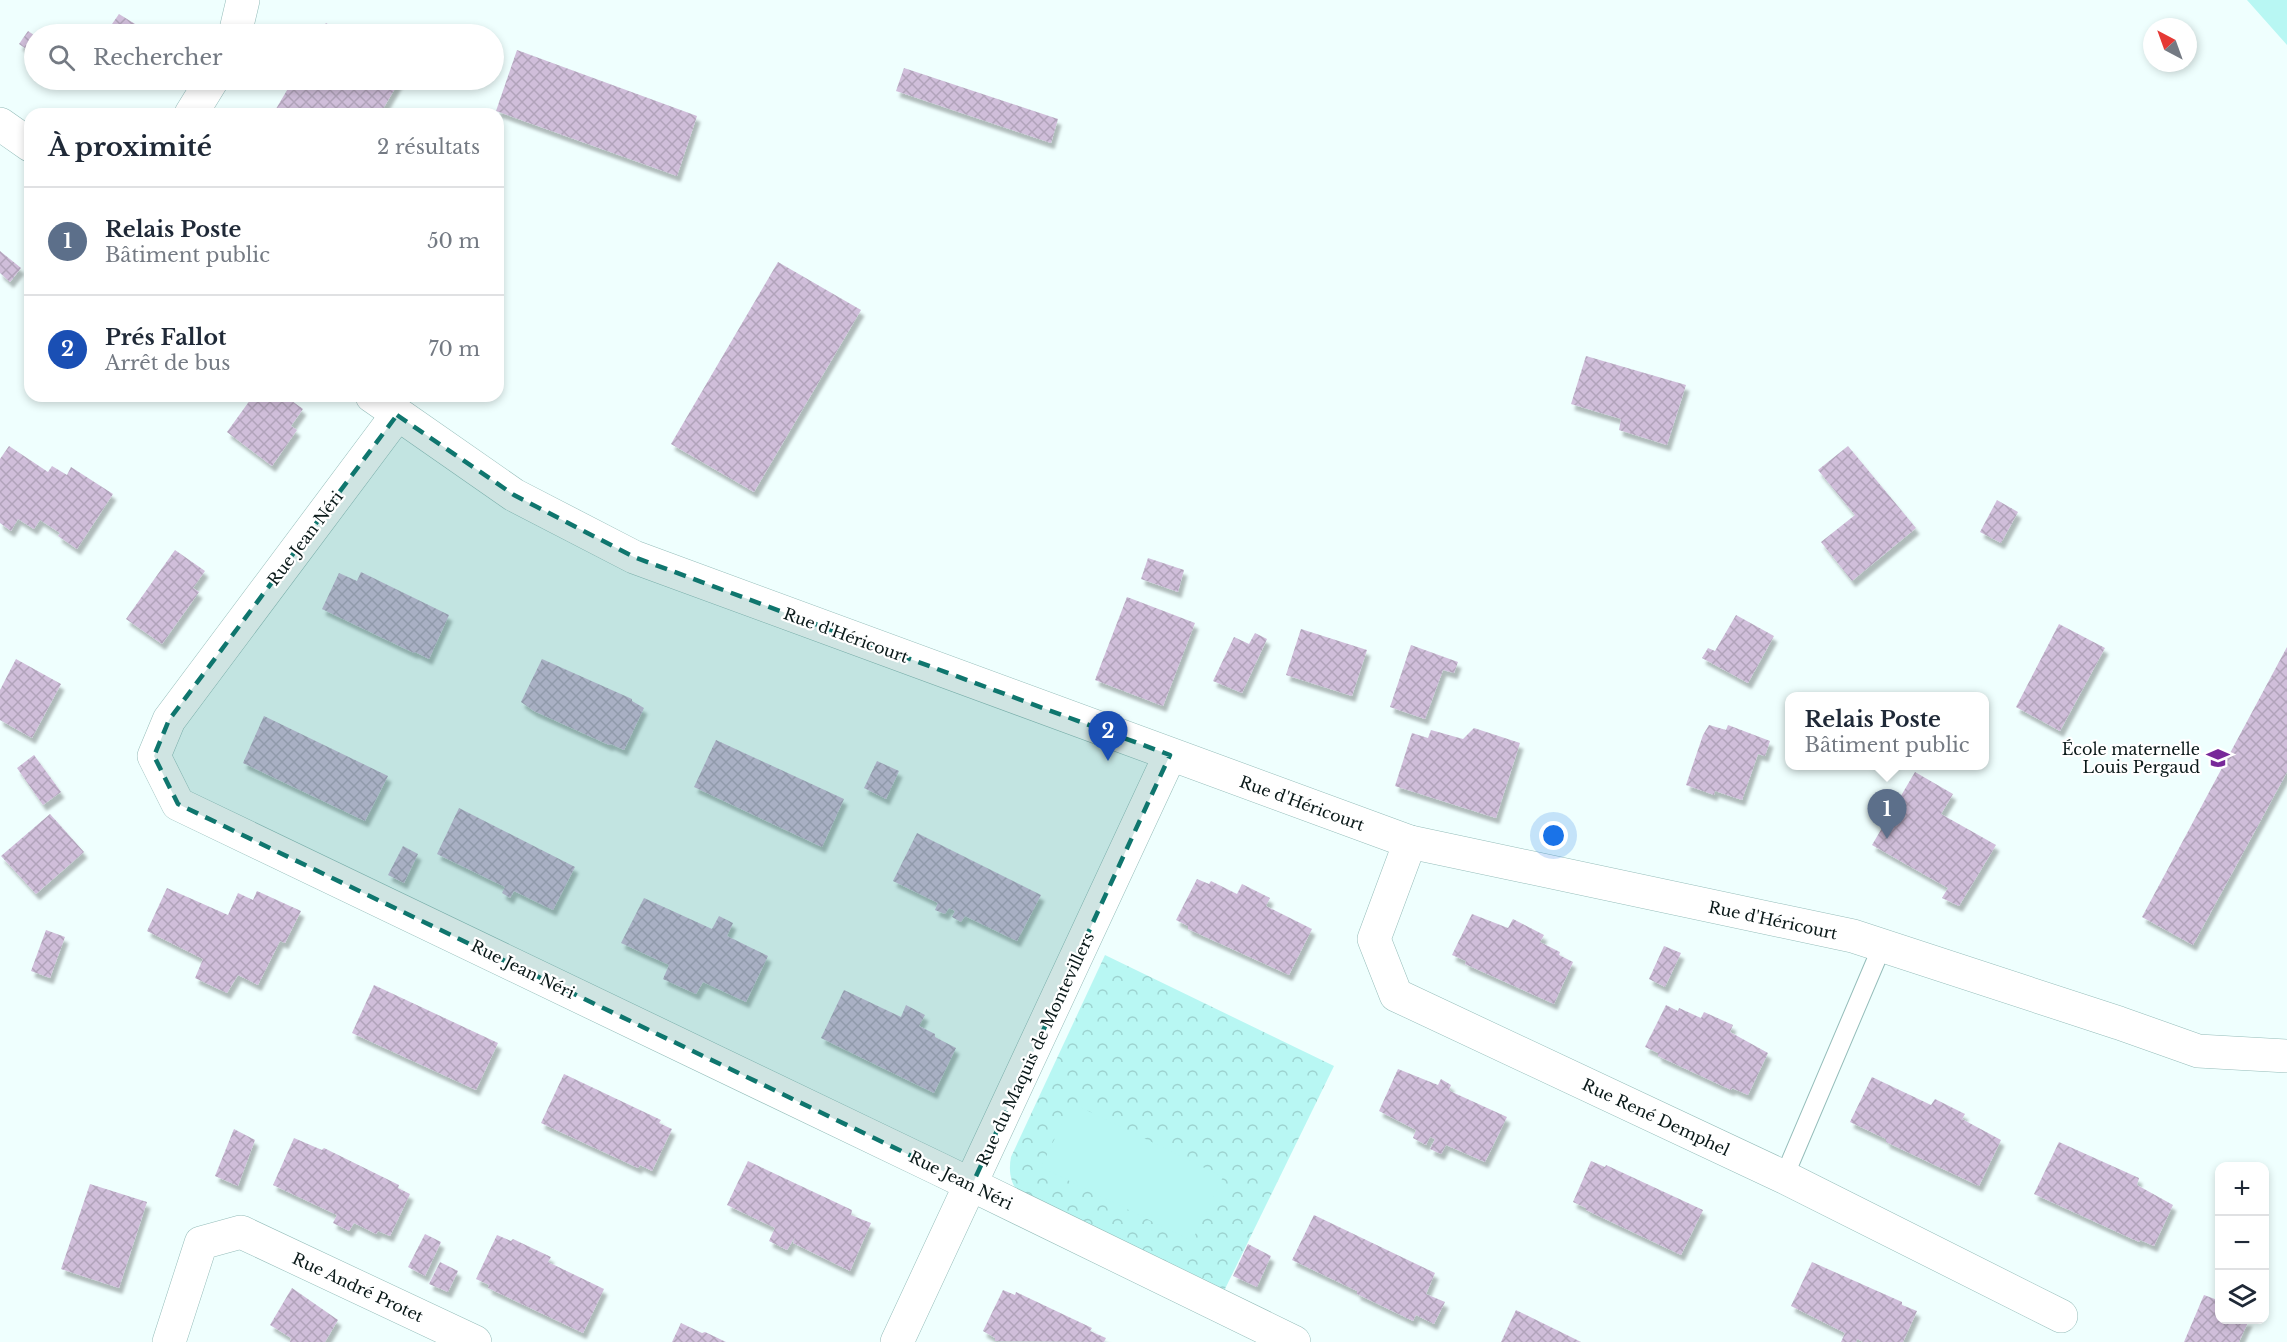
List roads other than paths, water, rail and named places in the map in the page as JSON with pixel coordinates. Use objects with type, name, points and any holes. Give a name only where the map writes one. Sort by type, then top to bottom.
[{"type":"street","points":[[237,24],[243,0]]},
{"type":"street","points":[[195,108],[206,90]]},
{"type":"street","points":[[0,124],[24,141]]},
{"type":"street","name":"Rue d'Héricourt","points":[[385,405],[514,495],[634,557],[1410,842],[1853,936],[2198,1051],[2287,1056]]},
{"type":"street","name":"Rue Jean Néri","points":[[385,405],[169,720],[154,756],[178,804],[1294,1342]]},
{"type":"street","name":"Rue du Maquis de Montevillers","points":[[897,1342],[1170,755]]},
{"type":"street","name":"Rue René Demphel","points":[[1410,842],[1374,939],[1396,995],[1784,1177],[2061,1317]]},
{"type":"street","name":"Rue André Protet","points":[[169,1342],[201,1243],[241,1232],[475,1342]]},
{"type":"lane","points":[[1784,1177],[1883,945]]},
{"type":"place","name":"École maternelle Louis Pergaud","points":[[2218,758]]},
{"type":"place","name":"Prés Fallot","points":[[1108,761]]},
{"type":"place","name":"Relais Poste","points":[[1887,839]]}]
